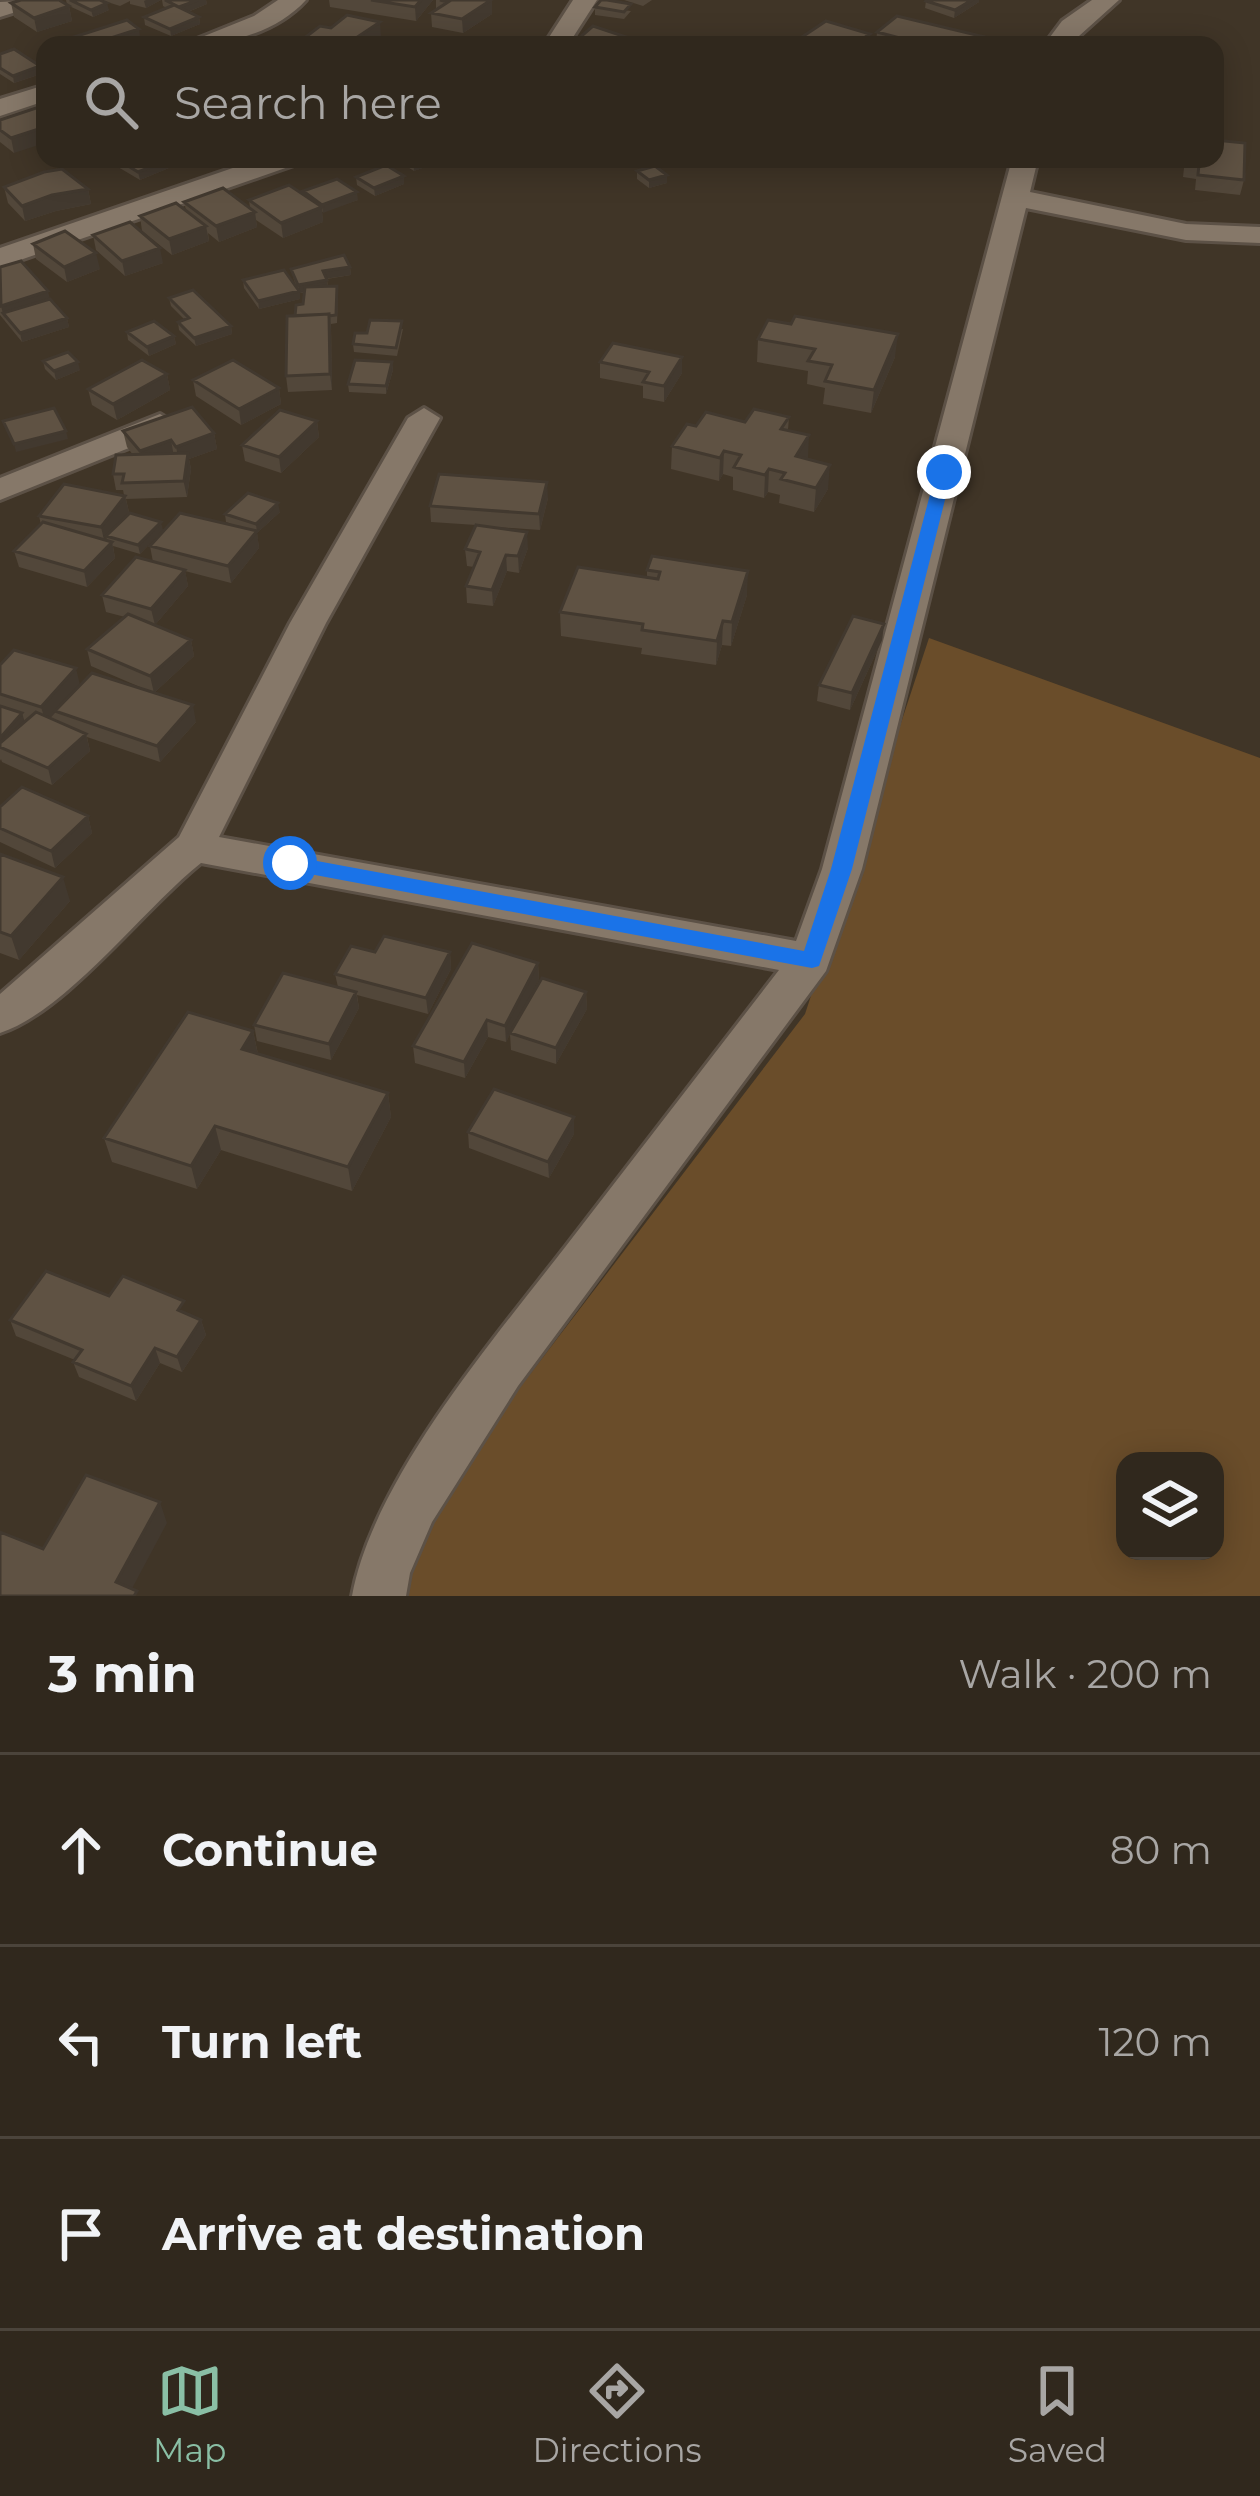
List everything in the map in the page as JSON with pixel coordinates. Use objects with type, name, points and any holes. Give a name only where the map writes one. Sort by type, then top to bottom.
[{"type":"street","points":[[0,10],[30,0]]},
{"type":"street","points":[[220,36],[263,21],[294,0]]},
{"type":"street","points":[[562,36],[584,0]]},
{"type":"street","points":[[1063,36],[1107,0]]},
{"type":"street","points":[[0,108],[36,96]]},
{"type":"street","points":[[0,258],[259,168]]},
{"type":"street","points":[[379,1596],[383,1573],[413,1505],[500,1370],[812,960],[842,869],[1021,178],[1186,232],[1260,235]]},
{"type":"street","points":[[0,1016],[90,946],[161,871],[194,847],[308,623],[424,418]]},
{"type":"street","points":[[0,490],[160,424]]},
{"type":"street","points":[[194,847],[812,960]]},
{"type":"shaded area","points":[[929,638],[1260,758],[1260,1596],[398,1596],[424,1513],[805,1014]]},
{"type":"building","points":[[59,0],[69,6],[34,18],[11,3]]},
{"type":"building","points":[[70,0],[100,0],[107,3],[91,10]]},
{"type":"building","points":[[165,0],[198,0],[179,7]]},
{"type":"building","points":[[371,0],[421,0],[415,7]]},
{"type":"building","points":[[440,0],[491,0],[462,19],[431,13],[448,2]]},
{"type":"building","points":[[601,0],[631,4],[624,12],[595,7]]},
{"type":"building","points":[[927,0],[972,0],[955,10]]},
{"type":"building","points":[[174,5],[199,17],[170,29],[144,17]]},
{"type":"building","points":[[347,15],[380,22],[359,36],[307,36],[320,26],[331,28]]},
{"type":"building","points":[[897,16],[981,36],[892,36],[877,32]]},
{"type":"building","points":[[127,20],[139,29],[117,36],[77,36]]},
{"type":"building","points":[[826,21],[870,34],[867,36],[804,36]]},
{"type":"building","points":[[593,26],[623,36],[581,36]]},
{"type":"building","points":[[14,49],[36,67],[13,76],[0,68],[0,54]]},
{"type":"building","points":[[36,108],[36,130],[11,138],[0,130],[0,120]]},
{"type":"building","points":[[1224,141],[1245,143],[1244,180],[1198,175],[1199,168],[1224,168]]},
{"type":"building","points":[[378,168],[391,168],[404,176],[374,188],[356,177]]},
{"type":"building","points":[[658,168],[667,175],[649,180],[637,171]]},
{"type":"building","points":[[62,169],[88,189],[22,206],[4,187],[44,172]]},
{"type":"building","points":[[337,179],[357,192],[322,205],[303,191]]},
{"type":"building","points":[[289,185],[322,207],[281,223],[249,200]]},
{"type":"building","points":[[223,188],[255,212],[216,226],[184,202]]},
{"type":"building","points":[[176,203],[206,226],[169,239],[140,216]]},
{"type":"building","points":[[130,222],[160,248],[122,261],[93,235]]},
{"type":"building","points":[[65,231],[96,253],[64,267],[33,244]]},
{"type":"building","points":[[344,255],[350,267],[323,271],[327,280],[298,285],[291,269]]},
{"type":"building","points":[[21,261],[48,291],[1,306],[0,267]]},
{"type":"building","points":[[284,270],[299,291],[258,301],[243,280]]},
{"type":"building","points":[[337,286],[336,315],[295,316],[296,305],[303,304],[305,287]]},
{"type":"building","points":[[193,290],[231,326],[194,338],[178,322],[189,318],[169,298]]},
{"type":"building","points":[[50,299],[67,318],[20,333],[3,313]]},
{"type":"building","points":[[329,314],[330,374],[286,376],[287,316]]},
{"type":"building","points":[[795,316],[898,334],[874,390],[825,381],[832,365],[808,361],[815,349],[758,339],[768,320],[791,324]]},
{"type":"building","points":[[370,320],[402,321],[396,348],[353,344],[355,333],[367,333]]},
{"type":"building","points":[[154,321],[174,336],[147,347],[127,332]]},
{"type":"building","points":[[613,343],[682,357],[664,386],[643,382],[649,372],[600,362]]},
{"type":"building","points":[[68,352],[78,362],[54,371],[43,361]]},
{"type":"building","points":[[142,360],[167,374],[113,404],[88,389]]},
{"type":"building","points":[[233,360],[279,388],[239,409],[193,380]]},
{"type":"building","points":[[355,360],[392,362],[386,386],[348,384]]},
{"type":"building","points":[[192,407],[214,433],[176,447],[171,440],[140,451],[123,431]]},
{"type":"building","points":[[54,408],[66,431],[14,444],[3,421]]},
{"type":"building","points":[[754,409],[789,417],[781,429],[809,435],[796,456],[830,465],[816,488],[781,479],[785,473],[769,469],[765,475],[734,467],[741,455],[724,451],[720,458],[672,446],[687,424],[696,426],[706,412],[745,422]]},
{"type":"building","points":[[280,410],[317,421],[279,457],[242,445]]},
{"type":"building","points":[[188,453],[184,481],[122,483],[124,474],[113,474],[116,455]]},
{"type":"building","points":[[439,474],[547,482],[539,514],[430,506]]},
{"type":"building","points":[[64,484],[125,496],[101,527],[39,516]]},
{"type":"building","points":[[248,493],[278,503],[256,524],[225,514]]},
{"type":"building","points":[[130,513],[161,522],[138,545],[106,536]]},
{"type":"building","points":[[180,513],[257,531],[228,566],[150,546]]},
{"type":"building","points":[[43,522],[112,542],[84,571],[14,551]]},
{"type":"building","points":[[476,525],[527,532],[518,556],[506,555],[492,590],[466,586],[480,552],[465,549]]},
{"type":"building","points":[[652,556],[748,571],[732,622],[723,621],[717,641],[560,612],[578,567],[658,579],[660,572],[647,570]]},
{"type":"building","points":[[136,557],[185,570],[151,609],[102,595]]},
{"type":"building","points":[[128,614],[191,640],[150,676],[87,649]]},
{"type":"building","points":[[853,616],[884,624],[852,693],[819,685]]},
{"type":"building","points":[[14,650],[76,668],[41,707],[0,694],[0,665]]},
{"type":"building","points":[[92,673],[193,705],[157,746],[55,711]]},
{"type":"building","points":[[0,706],[22,713],[0,738]]},
{"type":"building","points":[[36,712],[86,734],[48,768],[0,747]]},
{"type":"building","points":[[22,787],[88,816],[51,851],[0,828],[0,807]]},
{"type":"building","points":[[0,854],[63,877],[11,936],[0,932]]},
{"type":"building","points":[[384,936],[450,952],[426,998],[335,974],[351,946],[375,952]]},
{"type":"building","points":[[472,943],[538,963],[505,1026],[487,1020],[464,1062],[413,1046]]},
{"type":"building","points":[[283,973],[356,992],[329,1044],[254,1025]]},
{"type":"building","points":[[542,978],[586,992],[556,1048],[510,1033]]},
{"type":"building","points":[[188,1012],[253,1031],[242,1049],[388,1093],[348,1167],[215,1126],[191,1166],[104,1138]]},
{"type":"building","points":[[494,1089],[574,1117],[548,1162],[468,1132]]},
{"type":"building","points":[[46,1271],[109,1296],[123,1276],[184,1301],[178,1310],[201,1320],[177,1357],[155,1348],[131,1386],[73,1362],[82,1350],[10,1320]]},
{"type":"building","points":[[86,1475],[160,1502],[116,1582],[137,1591],[134,1596],[0,1596],[0,1532],[43,1549]]},
{"type":"route","points":[[290,863],[812,960],[842,869],[944,472]]}]
